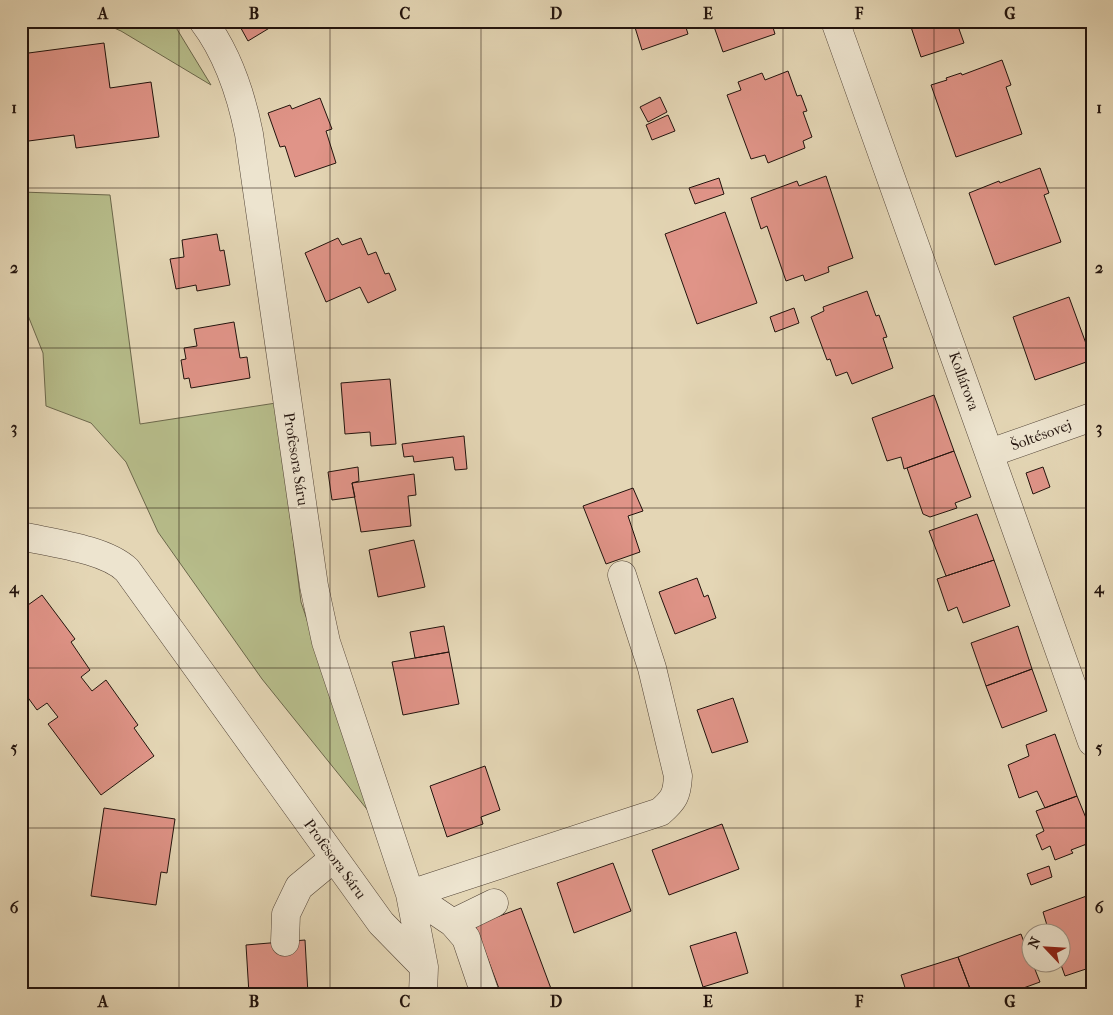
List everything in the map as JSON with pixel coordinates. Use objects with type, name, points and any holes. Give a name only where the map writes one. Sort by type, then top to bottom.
[{"type":"street","name":"Profesora Sáru","points":[[203,21],[211,31],[232,73],[243,103],[314,586],[326,642],[410,894],[424,967],[424,994]]},
{"type":"street","name":"Kollárova","points":[[835,21],[1092,742]]},
{"type":"street","name":"Šoltésovej","points":[[990,453],[1092,417]]},
{"type":"street","name":"Profesora Sáru","points":[[21,536],[102,555],[120,563],[127,570],[382,924],[424,967]]},
{"type":"street","points":[[410,894],[660,812],[672,802],[677,791],[678,776],[652,668],[622,575]]},
{"type":"street","points":[[284,942],[286,914],[299,887],[334,858]]},
{"type":"street","points":[[410,894],[452,923],[466,938],[485,994]]},
{"type":"street","points":[[452,923],[494,903]]},
{"type":"green space","points":[[98,21],[172,21],[211,85],[121,31]]},
{"type":"green space","points":[[21,192],[110,195],[140,424],[276,403],[301,602],[374,818],[262,679],[158,532],[126,462],[91,423],[46,406],[43,353],[21,298]]},
{"type":"building","points":[[237,21],[281,21],[248,41]]},
{"type":"building","points":[[633,21],[684,21],[688,34],[642,50]]},
{"type":"building","points":[[712,21],[771,21],[775,34],[723,52]]},
{"type":"building","points":[[909,21],[980,21],[959,29],[964,43],[921,57]]},
{"type":"building","points":[[104,43],[110,88],[151,82],[159,137],[76,148],[74,135],[21,142],[21,54]]},
{"type":"building","points":[[1002,60],[1011,85],[1006,87],[1022,134],[956,157],[931,85],[947,80],[946,78],[961,73],[962,75]]},
{"type":"building","points":[[788,71],[797,96],[801,95],[807,111],[803,112],[812,137],[803,141],[805,148],[768,163],[765,155],[751,159],[727,95],[741,90],[738,82],[762,73],[765,80]]},
{"type":"building","points":[[660,97],[667,112],[648,122],[640,107]]},
{"type":"building","points":[[320,98],[332,129],[326,131],[336,163],[295,177],[285,146],[280,147],[268,113],[290,105],[292,109]]},
{"type":"building","points":[[668,115],[675,131],[652,140],[646,125]]},
{"type":"building","points":[[1040,168],[1049,193],[1044,195],[1061,242],[995,265],[969,193]]},
{"type":"building","points":[[826,176],[853,258],[828,267],[829,272],[805,281],[803,275],[786,281],[767,226],[761,229],[751,198],[797,181],[799,186]]},
{"type":"building","points":[[719,178],[724,194],[695,204],[689,188]]},
{"type":"building","points":[[725,212],[757,303],[697,324],[665,234]]},
{"type":"building","points":[[217,234],[220,251],[224,250],[230,285],[197,291],[196,285],[176,289],[170,259],[184,257],[182,240]]},
{"type":"building","points":[[338,238],[342,245],[361,238],[368,255],[376,252],[385,274],[389,273],[396,290],[368,303],[360,287],[326,302],[305,253]]},
{"type":"building","points":[[867,291],[876,316],[879,315],[887,337],[883,338],[893,368],[852,384],[847,372],[836,376],[830,359],[827,360],[811,317],[824,311],[823,307]]},
{"type":"building","points":[[1069,297],[1092,360],[1035,380],[1013,317]]},
{"type":"building","points":[[794,308],[799,323],[775,332],[770,317]]},
{"type":"building","points":[[234,322],[240,358],[247,357],[250,378],[191,388],[189,378],[184,379],[181,360],[186,359],[184,348],[197,346],[194,329]]},
{"type":"building","points":[[390,379],[396,444],[371,446],[370,432],[345,434],[341,383]]},
{"type":"building","points":[[934,395],[954,451],[904,469],[901,457],[887,461],[872,418]]},
{"type":"building","points":[[464,436],[467,469],[455,470],[453,457],[414,462],[413,456],[404,457],[402,444]]},
{"type":"building","points":[[954,451],[971,497],[955,503],[957,508],[930,517],[923,514],[907,468]]},
{"type":"building","points":[[358,467],[359,481],[352,483],[355,497],[332,500],[328,472]]},
{"type":"building","points":[[1043,467],[1050,487],[1033,494],[1026,473]]},
{"type":"building","points":[[414,474],[416,495],[408,496],[411,526],[361,532],[352,483]]},
{"type":"building","points":[[633,488],[643,511],[628,516],[640,552],[606,564],[583,506]]},
{"type":"building","points":[[977,514],[994,560],[946,576],[929,531]]},
{"type":"building","points":[[414,540],[425,587],[378,597],[369,550]]},
{"type":"building","points":[[994,560],[1010,606],[963,623],[957,607],[948,611],[937,579]]},
{"type":"building","points":[[697,578],[704,597],[708,595],[716,618],[675,634],[659,592]]},
{"type":"building","points":[[42,595],[75,639],[71,642],[90,670],[81,677],[92,691],[106,680],[138,725],[134,728],[154,756],[101,795],[48,724],[58,717],[47,703],[37,710],[21,688],[21,610]]},
{"type":"building","points":[[444,626],[449,652],[415,658],[410,632]]},
{"type":"building","points":[[1018,626],[1032,669],[986,686],[971,643]]},
{"type":"building","points":[[449,652],[459,704],[403,715],[392,662]]},
{"type":"building","points":[[1032,669],[1047,711],[1002,728],[986,686]]},
{"type":"building","points":[[733,698],[748,742],[712,753],[697,710]]},
{"type":"building","points":[[1055,734],[1077,796],[1045,808],[1037,791],[1019,798],[1008,765],[1029,756],[1026,745]]},
{"type":"building","points":[[485,766],[500,810],[481,817],[483,824],[447,837],[430,786]]},
{"type":"building","points":[[1077,796],[1092,835],[1092,842],[1071,850],[1073,853],[1055,860],[1050,846],[1042,850],[1036,835],[1044,831],[1036,811]]},
{"type":"building","points":[[104,808],[175,819],[167,873],[161,872],[156,905],[91,896]]},
{"type":"building","points":[[722,824],[739,869],[669,895],[652,850]]},
{"type":"building","points":[[613,863],[631,911],[574,933],[557,883]]},
{"type":"building","points":[[1049,866],[1052,877],[1031,885],[1027,874]]},
{"type":"building","points":[[1092,894],[1092,967],[1065,976],[1064,972],[1070,972],[1070,922],[1046,922],[1043,912]]},
{"type":"building","points":[[521,908],[553,994],[501,994],[475,925]]},
{"type":"building","points":[[736,932],[748,973],[703,987],[690,946]]},
{"type":"building","points":[[1020,934],[1020,972],[1036,972],[1040,982],[1007,994],[972,994],[958,957]]},
{"type":"building","points":[[305,940],[308,994],[249,994],[246,945]]},
{"type":"building","points":[[958,957],[972,994],[907,994],[901,975]]}]
